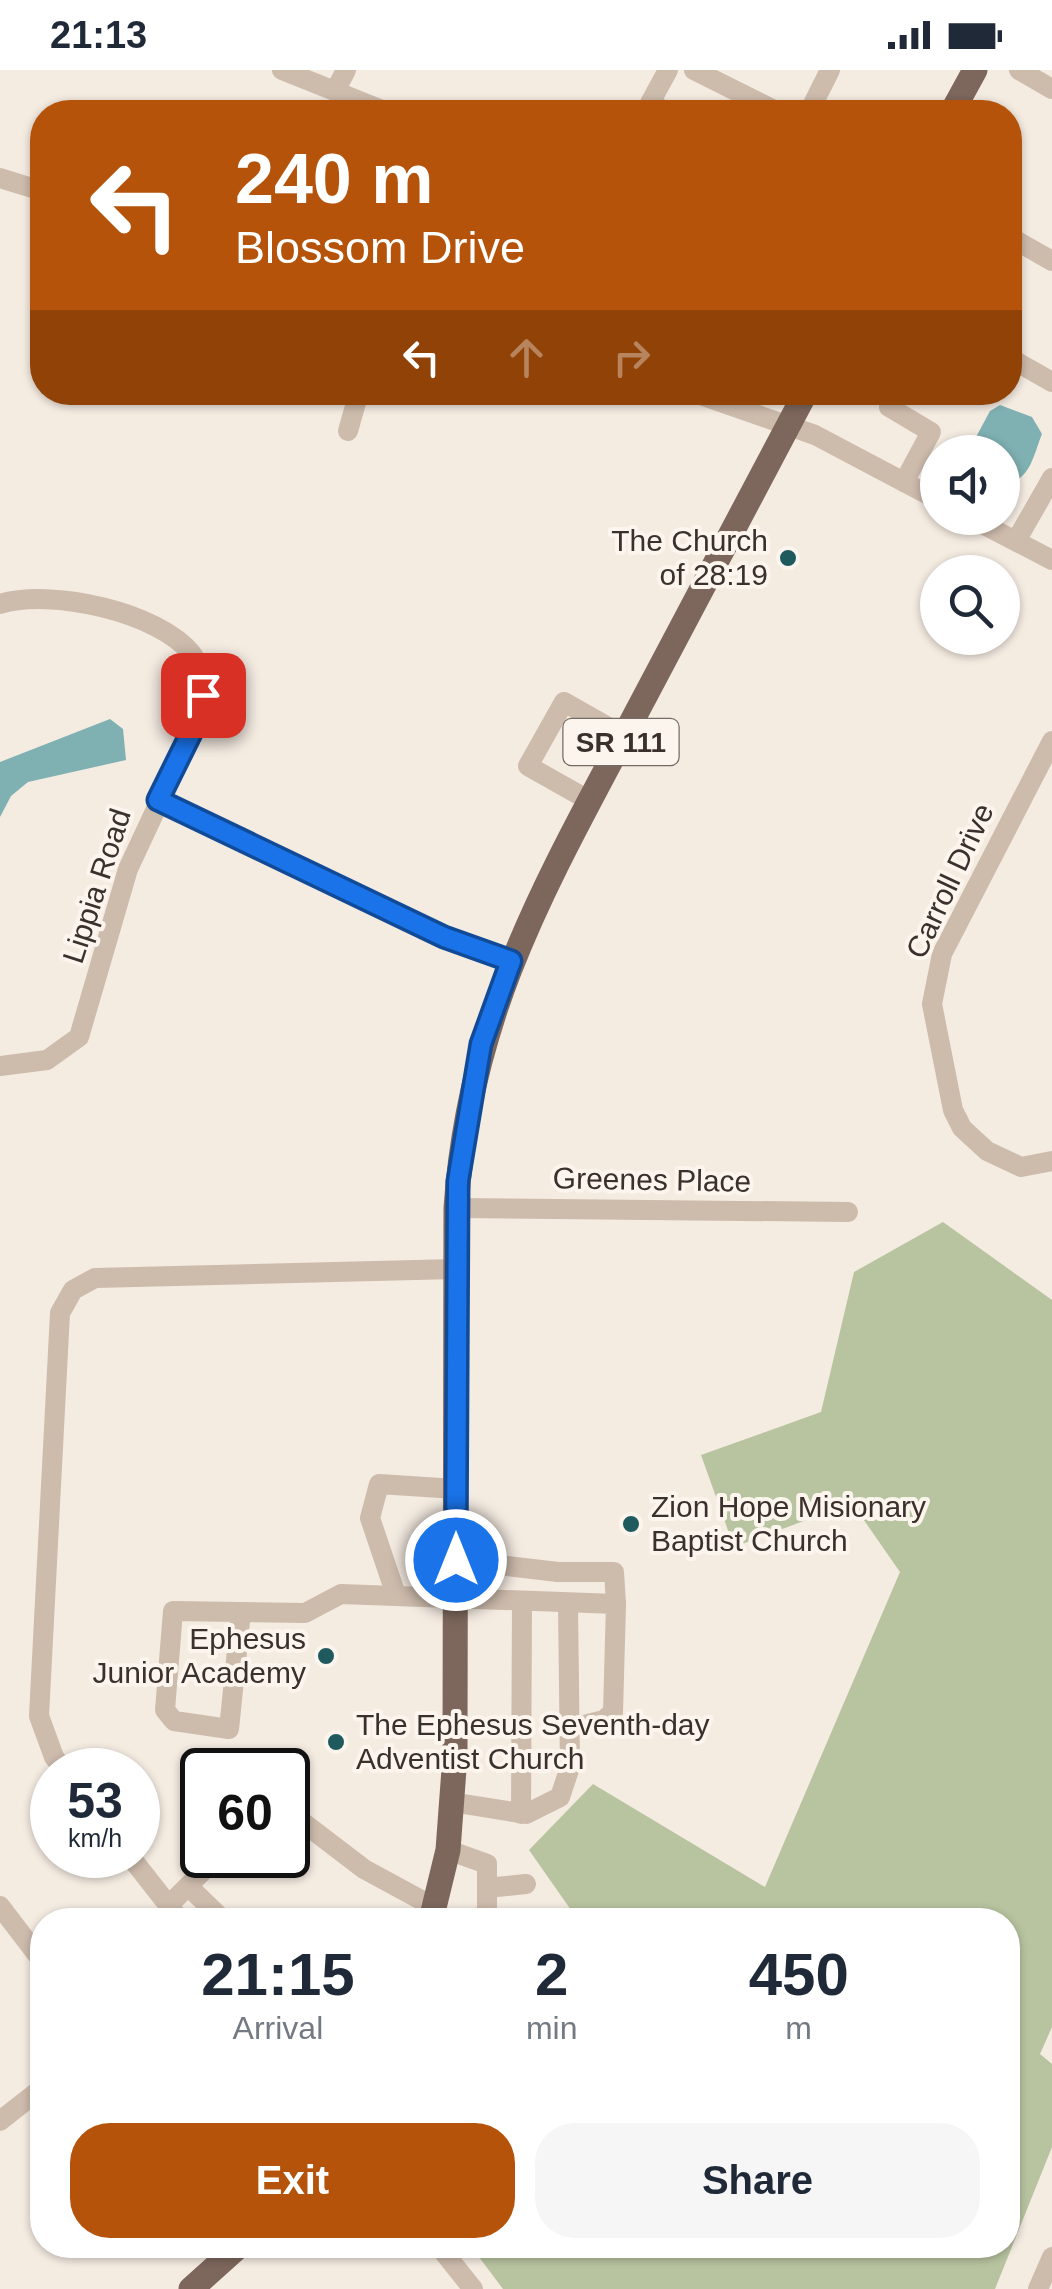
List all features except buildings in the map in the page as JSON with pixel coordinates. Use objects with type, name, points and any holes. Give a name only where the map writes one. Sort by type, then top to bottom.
[{"type":"main road","points":[[959,100],[975,70]]},
{"type":"main road","name":"SR 111","points":[[433,1908],[448,1850],[452,1802],[456,1208],[463,1133],[475,1071],[511,961],[590,800],[799,405]]},
{"type":"main road","points":[[191,2289],[226,2258]]},
{"type":"street","points":[[282,70],[357,100]]},
{"type":"street","points":[[334,91],[346,70]]},
{"type":"street","points":[[652,100],[668,70]]},
{"type":"street","points":[[694,70],[754,100]]},
{"type":"street","points":[[814,100],[830,70]]},
{"type":"street","points":[[1019,70],[1052,89]]},
{"type":"street","points":[[0,178],[30,187]]},
{"type":"street","points":[[1022,245],[1052,261]]},
{"type":"street","points":[[1022,365],[1052,382]]},
{"type":"street","points":[[348,431],[355,405]]},
{"type":"street","points":[[730,405],[789,425],[920,490]]},
{"type":"street","points":[[888,405],[931,432],[904,482]]},
{"type":"street","points":[[1016,541],[1052,478]]},
{"type":"street","points":[[1004,535],[1052,560]]},
{"type":"street","name":"Lippia Road","points":[[0,604],[68,600],[136,618],[178,640],[202,673],[200,715],[128,869],[79,1037],[47,1060],[0,1066]]},
{"type":"street","points":[[590,800],[528,766],[564,702],[624,736]]},
{"type":"street","name":"Carroll Drive","points":[[1051,1161],[1021,1167],[987,1151],[962,1128],[953,1110],[932,1004],[942,954],[1052,740]]},
{"type":"street","points":[[158,800],[444,937],[511,961]]},
{"type":"street","name":"Greenes Place","points":[[456,1208],[848,1212]]},
{"type":"street","points":[[50,1748],[39,1716],[60,1312],[66,1300],[95,1278],[456,1269]]},
{"type":"street","points":[[396,1595],[370,1518],[379,1484],[456,1489]]},
{"type":"street","points":[[456,1560],[558,1572],[614,1572],[615,1706],[604,1720],[572,1728]]},
{"type":"street","points":[[242,1612],[229,1729],[174,1722],[165,1710],[172,1611],[242,1612],[304,1613],[341,1594],[456,1595],[522,1603],[616,1604]]},
{"type":"street","points":[[522,1603],[522,1814]]},
{"type":"street","points":[[452,1802],[522,1814],[544,1808],[560,1796],[570,1767],[572,1728],[568,1604]]},
{"type":"street","points":[[310,1828],[364,1870],[424,1908]]},
{"type":"street","points":[[448,1850],[487,1864],[487,1908]]},
{"type":"street","points":[[147,1878],[170,1908]]},
{"type":"street","points":[[177,1908],[198,1878]]},
{"type":"street","points":[[487,1888],[526,1884]]},
{"type":"street","points":[[190,1887],[211,1908]]},
{"type":"street","points":[[0,1906],[30,1945]]},
{"type":"street","points":[[0,2121],[30,2097]]},
{"type":"street","points":[[1038,2289],[1052,2257]]},
{"type":"street","points":[[449,2258],[474,2289]]},
{"type":"green space","points":[[943,1222],[1052,1300],[1052,2027],[1040,2054],[1052,2064],[1052,2147],[1020,2227],[1020,1908],[570,1908],[529,1850],[593,1784],[765,1887],[900,1572],[852,1503],[734,1547],[701,1455],[821,1412],[854,1272]]},
{"type":"green space","points":[[480,2258],[1007,2258],[995,2289],[503,2289]]},
{"type":"water","points":[[1000,405],[1032,417],[1042,434],[1033,459],[1020,477],[1020,435],[977,435],[990,411]]},
{"type":"water","points":[[110,719],[123,729],[126,760],[28,782],[11,796],[0,817],[0,762]]},
{"type":"place","name":"The Church of 28:19","points":[[788,558]]},
{"type":"place","name":"Zion Hope Misionary Baptist Church","points":[[631,1524]]},
{"type":"place","name":"Ephesus Junior Academy","points":[[326,1656]]},
{"type":"place","name":"The Ephesus Seventh-day Adventist Church","points":[[336,1742]]},
{"type":"route","points":[[203,695],[200,715],[158,800],[444,937],[511,961],[481,1044],[463,1133],[458,1181],[456,1560]]}]
